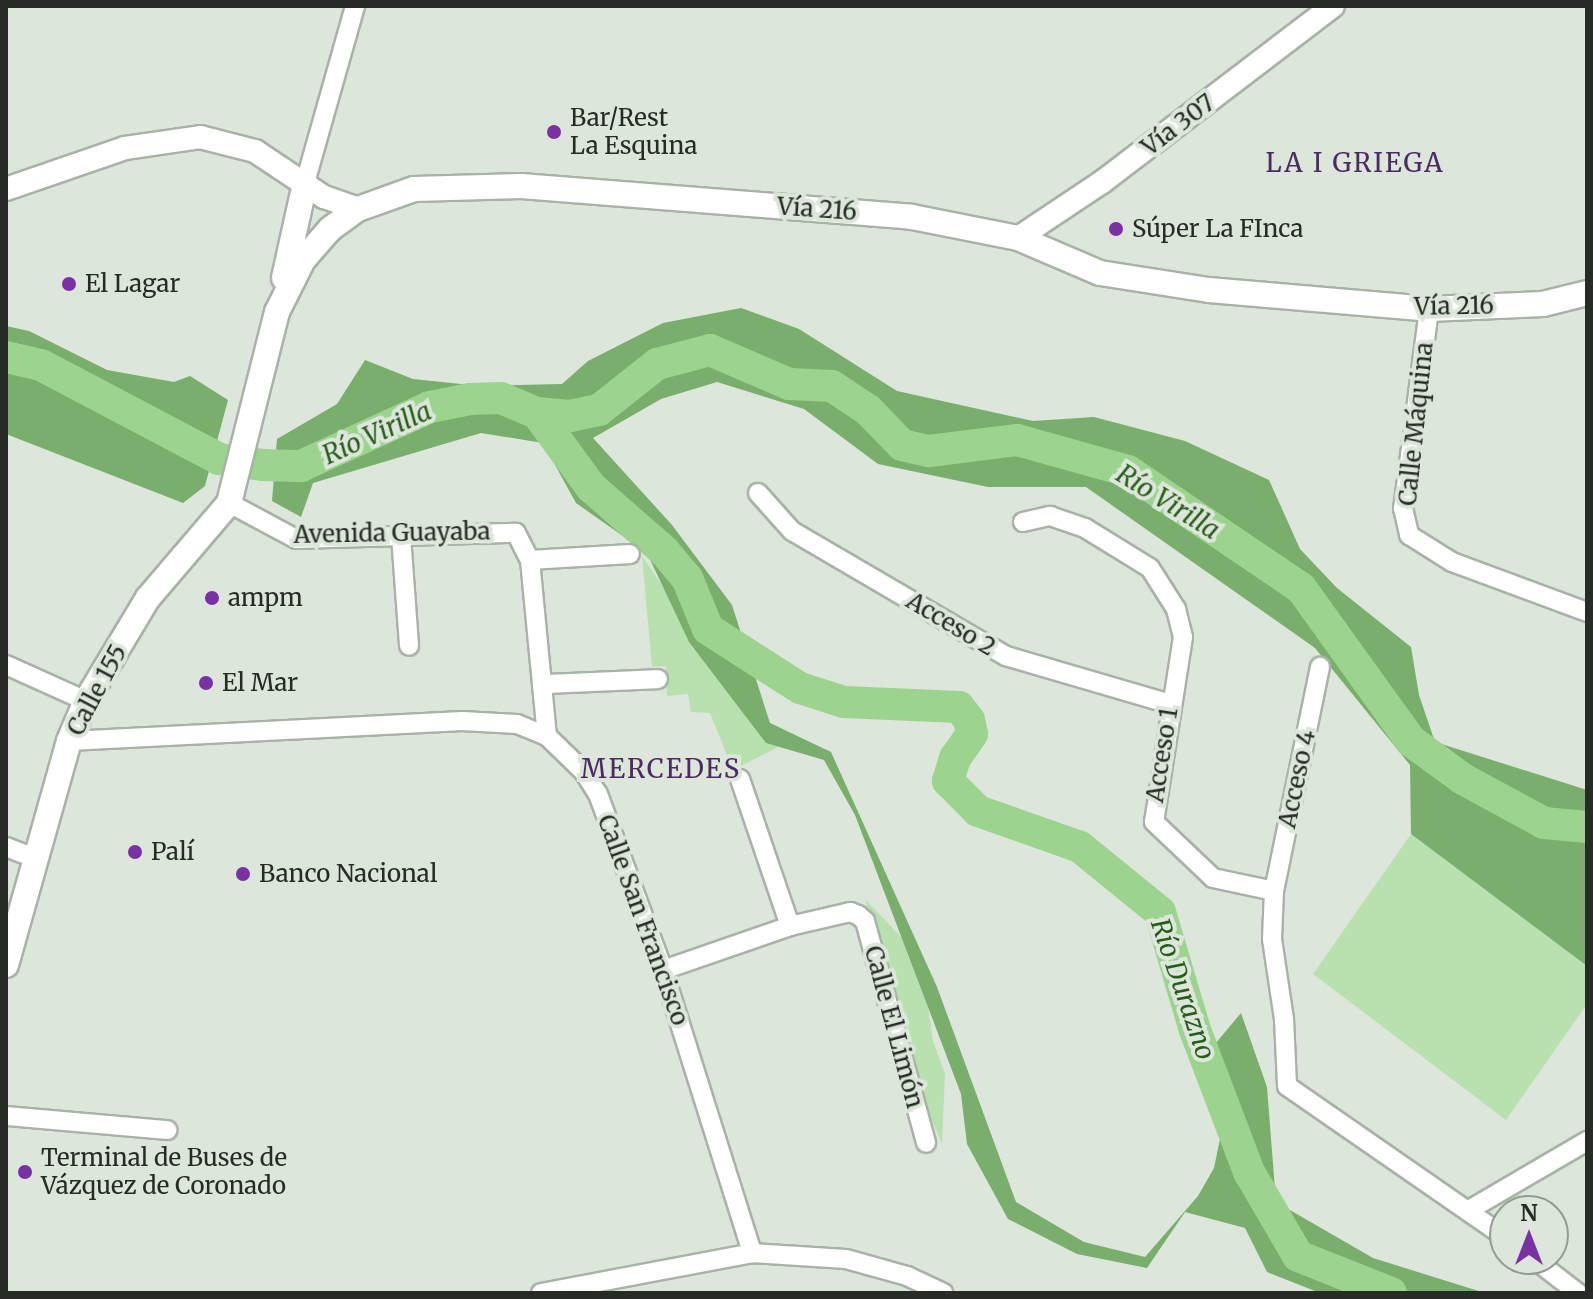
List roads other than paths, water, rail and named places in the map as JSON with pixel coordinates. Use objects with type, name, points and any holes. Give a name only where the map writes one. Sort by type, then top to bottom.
[{"type":"main road","points":[[277,312],[305,183]]},
{"type":"main road","name":"Vía 216","points":[[232,497],[277,312],[303,260],[330,229],[358,209],[414,189],[521,186],[854,210],[1018,238],[1100,273],[1209,290],[1429,309],[1543,304],[1587,293]]},
{"type":"main road","name":"Calle 155","points":[[6,965],[69,741],[86,701],[148,598],[232,497]]},
{"type":"street","points":[[305,183],[355,6]]},
{"type":"street","name":"Vía 307","points":[[1018,238],[1102,182],[1333,6]]},
{"type":"street","points":[[6,189],[125,148],[200,137],[255,151],[324,197],[358,209]]},
{"type":"street","name":"Calle Máquina","points":[[1429,309],[1403,508],[1409,535],[1452,562],[1587,612]]},
{"type":"street","name":"Acceso 2","points":[[758,493],[792,531],[1006,656],[1170,704]]},
{"type":"street","name":"Avenida Guayaba","points":[[232,497],[296,539],[516,533],[530,560]]},
{"type":"street","name":"Acceso 1","points":[[1023,522],[1050,516],[1085,528],[1150,568],[1176,609],[1183,637],[1170,704],[1154,822],[1213,878],[1274,891]]},
{"type":"street","points":[[401,536],[409,646]]},
{"type":"street","points":[[547,736],[530,560],[630,554]]},
{"type":"street","points":[[6,665],[86,701]]},
{"type":"street","name":"Acceso 4","points":[[1274,891],[1320,667]]},
{"type":"street","points":[[544,684],[658,679]]},
{"type":"street","name":"Calle San Francisco","points":[[69,741],[462,721],[517,724],[547,736],[584,772],[598,794],[663,970],[752,1253]]},
{"type":"street","points":[[663,970],[790,926],[740,779]]},
{"type":"street","points":[[6,847],[34,858]]},
{"type":"street","points":[[1274,891],[1272,939],[1287,1086],[1489,1225]]},
{"type":"street","name":"Calle El Limón","points":[[790,926],[850,912],[865,921],[926,1143]]},
{"type":"street","points":[[6,1116],[167,1130]]},
{"type":"street","points":[[1469,1210],[1587,1141]]},
{"type":"street","points":[[541,1293],[752,1253],[846,1259],[907,1276],[943,1293]]},
{"type":"street","points":[[1554,1275],[1575,1291]]},
{"type":"waterway","name":"Río Virilla","points":[[6,357],[41,365],[219,459],[263,465],[301,466],[430,407],[470,399],[501,398],[537,413],[570,416],[599,410],[657,364],[710,350],[789,384],[832,386],[868,410],[902,445],[929,451],[1017,440],[1128,471],[1301,588],[1411,741],[1463,779],[1544,823],[1587,827]]},
{"type":"waterway","name":"Río Durazno","points":[[537,413],[591,487],[664,551],[687,578],[708,629],[800,688],[844,702],[959,707],[969,720],[972,734],[955,758],[948,781],[978,811],[1080,847],[1160,912],[1195,1030],[1249,1172],[1298,1256],[1391,1293]]},
{"type":"place","name":"Bar/Rest La Esquina","points":[[554,132]]},
{"type":"place","name":"Súper La FInca","points":[[1116,229]]},
{"type":"place","name":"El Lagar","points":[[69,284]]},
{"type":"place","name":"ampm","points":[[212,598]]},
{"type":"place","name":"El Mar","points":[[206,683]]},
{"type":"place","name":"Palí","points":[[135,852]]},
{"type":"place","name":"Banco Nacional","points":[[243,874]]},
{"type":"place","name":"Terminal de Buses de Vázquez de Coronado","points":[[25,1172]]},
{"type":"district","name":"LA I GRIEGA","points":[[1355,163]]},
{"type":"district","name":"MERCEDES","points":[[661,769]]}]
